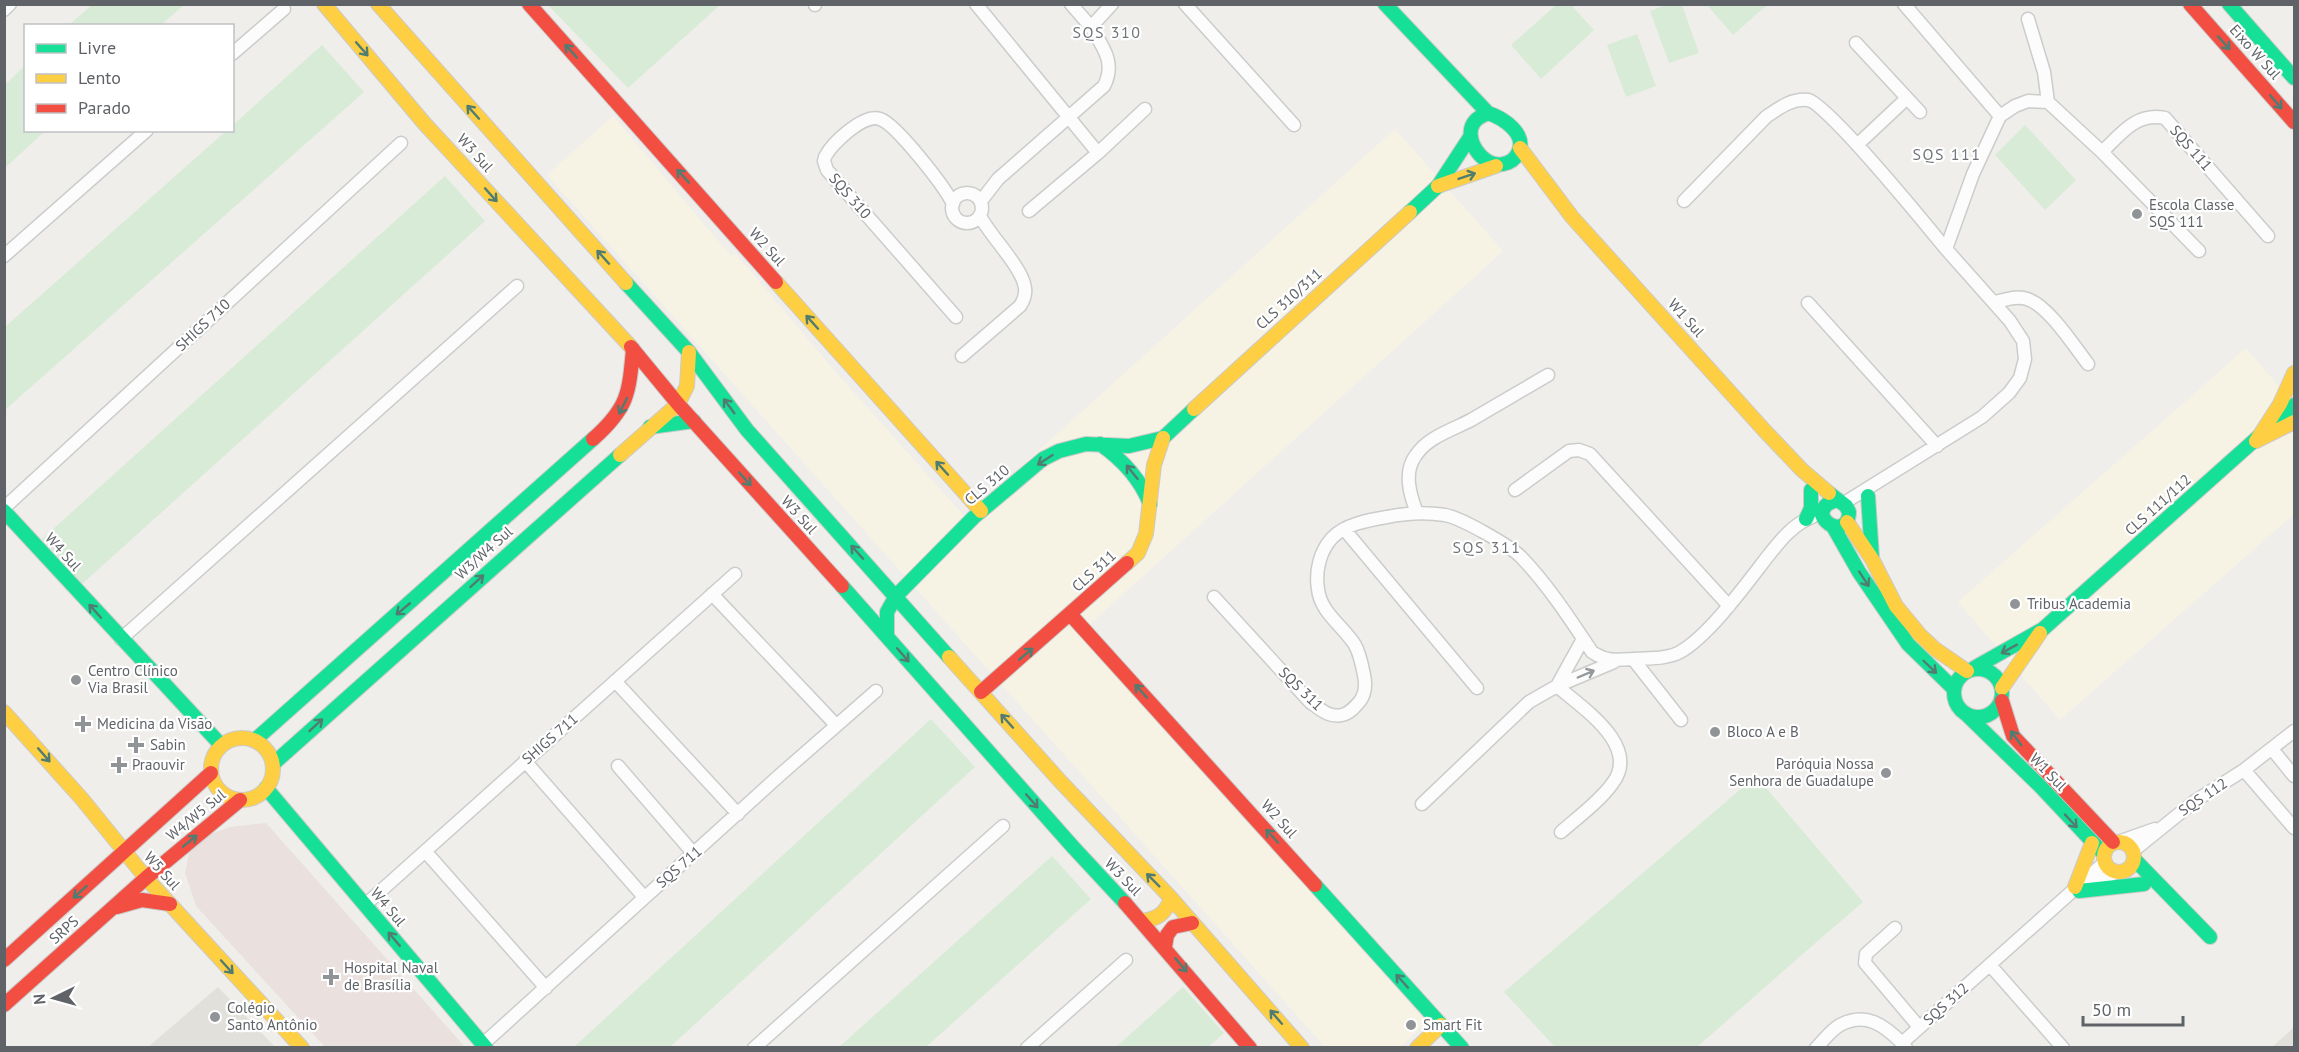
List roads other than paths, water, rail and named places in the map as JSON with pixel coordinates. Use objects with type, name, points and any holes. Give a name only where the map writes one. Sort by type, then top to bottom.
[{"type":"main road","name":"W3 Sul","points":[[324,4],[424,123],[633,349],[678,404],[1073,848],[1142,921],[1250,1047]]},
{"type":"main road","name":"W3 Sul","points":[[378,4],[536,184],[689,352],[747,430],[1060,781],[1171,898],[1302,1047]]},
{"type":"main road","name":"W2 Sul","points":[[529,4],[981,511]]},
{"type":"main road","points":[[1385,4],[1448,74],[1488,113],[1506,121],[1514,129],[1519,137],[1520,148],[1517,155],[1501,165],[1486,161],[1479,154],[1463,107],[1448,74]]},
{"type":"main road","name":"Eixo W Sul","points":[[2190,4],[2295,122]]},
{"type":"main road","name":"Eixo W Sul","points":[[2229,4],[2295,78]]},
{"type":"main road","points":[[1470,133],[1476,117],[1488,113]]},
{"type":"main road","name":"CLS 310/311","points":[[1163,438],[1438,186],[1470,133]]},
{"type":"main road","name":"W1 Sul","points":[[1520,148],[1572,217],[1802,470],[1872,559],[1896,606],[1920,635],[1935,649],[1970,670]]},
{"type":"main road","name":"CLS 310/311","points":[[1438,186],[1501,165]]},
{"type":"main road","name":"W1 Sul","points":[[1501,165],[1548,186]]},
{"type":"main road","name":"W3/W4 Sul","points":[[273,764],[354,671],[523,521],[621,412],[629,394],[633,349]]},
{"type":"main road","points":[[678,404],[687,386],[689,352]]},
{"type":"main road","points":[[2255,441],[2280,404],[2295,373]]},
{"type":"main road","name":"W3/W4 Sul","points":[[255,740],[354,671],[523,521],[678,404]]},
{"type":"main road","name":"CLS 111/112","points":[[1970,670],[2043,629],[2295,405]]},
{"type":"main road","points":[[650,427],[694,422]]},
{"type":"main road","points":[[2255,441],[2295,422]]},
{"type":"main road","name":"CLS 310","points":[[886,636],[887,612],[896,596],[981,511],[1043,459],[1086,444],[1129,446],[1163,438]]},
{"type":"main road","name":"CLS 311","points":[[981,692],[1138,553],[1146,540],[1152,509],[1154,468],[1163,438]]},
{"type":"main road","points":[[1100,444],[1113,453],[1134,474],[1152,509]]},
{"type":"main road","name":"W1 Sul","points":[[1802,470],[1811,490],[1836,514],[1859,572],[1908,644],[1954,689]]},
{"type":"main road","points":[[1802,523],[1810,508],[1811,490]]},
{"type":"main road","points":[[1868,496],[1872,559]]},
{"type":"main road","name":"W4 Sul","points":[[4,510],[221,745]]},
{"type":"main road","name":"W2 Sul","points":[[1070,614],[1462,1047]]},
{"type":"main road","name":"CLS 111/112","points":[[2002,695],[2043,629]]},
{"type":"main road","points":[[1987,669],[1997,677],[2002,695],[1991,714],[1983,717],[1966,714],[1959,708],[1955,699],[1956,682],[1970,670],[1987,669]]},
{"type":"main road","name":"W1 Sul","points":[[2002,695],[2006,719],[2013,736],[2117,842]]},
{"type":"main road","name":"W5 Sul","points":[[4,712],[82,799],[146,878],[302,1047]]},
{"type":"main road","name":"W1 Sul","points":[[1966,714],[2040,786],[2104,858]]},
{"type":"main road","points":[[243,737],[255,740],[269,754],[273,764],[270,781],[259,795],[240,800],[230,797],[221,792],[214,783],[211,773],[213,758],[221,745],[231,739],[243,737]]},
{"type":"main road","name":"W4/W5 Sul","points":[[123,852],[211,773]]},
{"type":"main road","name":"W4 Sul","points":[[266,788],[484,1046]]},
{"type":"main road","name":"W4/W5 Sul","points":[[146,878],[240,800]]},
{"type":"main road","points":[[2168,894],[2121,872],[2109,869],[2104,858],[2107,847],[2117,842],[2129,844],[2134,855],[2168,894],[2210,936]]},
{"type":"main road","points":[[2092,843],[2073,892],[2144,884]]},
{"type":"main road","name":"SRPS","points":[[4,960],[123,852]]},
{"type":"main road","points":[[2121,872],[2131,866],[2134,855]]},
{"type":"main road","name":"SRPS","points":[[4,1005],[146,878]]},
{"type":"main road","points":[[1142,921],[1153,920],[1161,916],[1168,910],[1171,898]]},
{"type":"main road","points":[[113,908],[142,900],[170,904]]},
{"type":"main road","points":[[1165,947],[1167,935],[1173,927],[1192,923]]},
{"type":"main road","points":[[1417,1047],[1441,1025]]},
{"type":"street","points":[[4,10],[10,4]]},
{"type":"street","points":[[976,4],[1098,153]]},
{"type":"street","points":[[969,223],[980,216],[983,206],[981,201],[998,179],[1104,86],[1109,76],[1110,65],[1106,51],[1091,27],[1071,4]]},
{"type":"street","points":[[1091,27],[1112,4]]},
{"type":"street","points":[[1185,4],[1294,125]]},
{"type":"street","points":[[1904,4],[2000,116]]},
{"type":"street","points":[[234,52],[284,9]]},
{"type":"street","points":[[2028,19],[2044,72],[2048,102],[2102,152],[2199,251]]},
{"type":"street","points":[[1856,43],[1920,112]]},
{"type":"street","points":[[1857,145],[1906,99]]},
{"type":"street","points":[[1684,201],[1766,117],[1782,106],[1796,101],[1810,100],[1824,109],[1857,145],[1995,302],[2023,341],[2025,359],[2020,378],[2009,393],[1982,417],[1882,478],[1836,514]]},
{"type":"street","points":[[1947,249],[1973,174],[2000,116],[2028,101],[2048,102]]},
{"type":"street","points":[[1029,211],[1098,153],[1145,109]]},
{"type":"street","name":"SQS 111","points":[[2102,152],[2141,118],[2153,116],[2165,118],[2268,236]]},
{"type":"street","name":"SQS 310","points":[[956,317],[827,170],[824,161],[828,152],[861,121],[870,117],[879,118],[890,124],[934,174],[953,204],[952,211],[956,217],[962,222],[969,223],[998,244]]},
{"type":"street","points":[[4,256],[145,132]]},
{"type":"street","name":"SHIGS 710","points":[[4,510],[401,143]]},
{"type":"street","name":"SQS 310","points":[[934,174],[966,193],[976,196],[981,201]]},
{"type":"street","points":[[953,204],[956,197],[998,179]]},
{"type":"street","name":"SQS 310","points":[[962,356],[1020,306],[1025,298],[1026,289],[1022,276],[980,216]]},
{"type":"street","points":[[121,639],[518,286]]},
{"type":"street","points":[[1995,302],[2012,298],[2027,298],[2042,307],[2088,364]]},
{"type":"street","points":[[1808,303],[1937,446]]},
{"type":"street","points":[[1417,513],[1409,484],[1409,470],[1415,455],[1428,442],[1548,375]]},
{"type":"street","points":[[1515,490],[1569,451],[1579,450],[1590,454],[1730,606]]},
{"type":"street","points":[[1422,804],[1529,702],[1557,686],[1614,662],[1657,659],[1680,652],[1730,606],[1784,536],[1802,523],[1836,514],[1868,496],[1882,478]]},
{"type":"street","name":"SQS 311","points":[[1214,597],[1310,702],[1326,714],[1342,715],[1354,709],[1364,696],[1365,682],[1362,661],[1355,645],[1325,609],[1317,591],[1318,567],[1324,550],[1333,537],[1344,529],[1372,520],[1417,513],[1448,515],[1491,537],[1519,555],[1592,652],[1602,659],[1614,662]]},
{"type":"street","points":[[1344,529],[1477,688]]},
{"type":"street","name":"SHIGS 711","points":[[365,905],[735,574]]},
{"type":"street","points":[[712,594],[836,725]]},
{"type":"street","points":[[1557,686],[1583,639]]},
{"type":"street","points":[[1633,659],[1681,720]]},
{"type":"street","points":[[615,681],[738,814]]},
{"type":"street","points":[[1557,686],[1609,732],[1618,746],[1621,763],[1618,776],[1612,786],[1562,832]]},
{"type":"street","name":"SQS 711","points":[[484,1046],[644,897],[876,691]]},
{"type":"street","name":"SQS 112","points":[[2134,855],[2162,826],[2195,801],[2244,770],[2295,731]]},
{"type":"street","points":[[2272,749],[2295,776]]},
{"type":"street","points":[[525,761],[644,897]]},
{"type":"street","points":[[618,766],[694,854]]},
{"type":"street","name":"SQS 112","points":[[2244,770],[2295,828]]},
{"type":"street","points":[[754,1047],[1003,826]]},
{"type":"street","name":"SQS 112","points":[[2117,842],[2162,826]]},
{"type":"street","points":[[425,851],[546,988]]},
{"type":"street","name":"SQS 312","points":[[1816,1047],[1840,1025],[1869,1020],[1884,1025],[1904,1045],[1919,1027],[2073,892],[2104,858]]},
{"type":"street","name":"SQS 312","points":[[2073,892],[2121,872]]},
{"type":"street","points":[[1895,928],[1866,954],[1865,963],[1919,1027]]},
{"type":"street","points":[[1027,1047],[1126,960]]},
{"type":"street","points":[[1990,965],[2063,1047]]},
{"type":"place","name":"Escola Classe SQS 111","points":[[2137,214]]},
{"type":"place","name":"Tribus Academia","points":[[2015,604]]},
{"type":"place","name":"Centro Clínico Via Brasil","points":[[76,680]]},
{"type":"place","name":"Medicina da Visão","points":[[83,724]]},
{"type":"place","name":"Bloco A e B","points":[[1715,732]]},
{"type":"place","name":"Sabin","points":[[136,745]]},
{"type":"place","name":"Praouvir","points":[[119,765]]},
{"type":"place","name":"Paróquia Nossa Senhora de Guadalupe","points":[[1886,773]]},
{"type":"place","name":"Hospital Naval de Brasília","points":[[331,977]]},
{"type":"place","name":"Colégio Santo Antônio","points":[[215,1017]]},
{"type":"place","name":"Smart Fit","points":[[1411,1025]]},
{"type":"district","name":"SQS 310","points":[[1107,32]]},
{"type":"district","name":"SQS 111","points":[[1947,154]]},
{"type":"district","name":"SQS 311","points":[[1487,547]]}]
